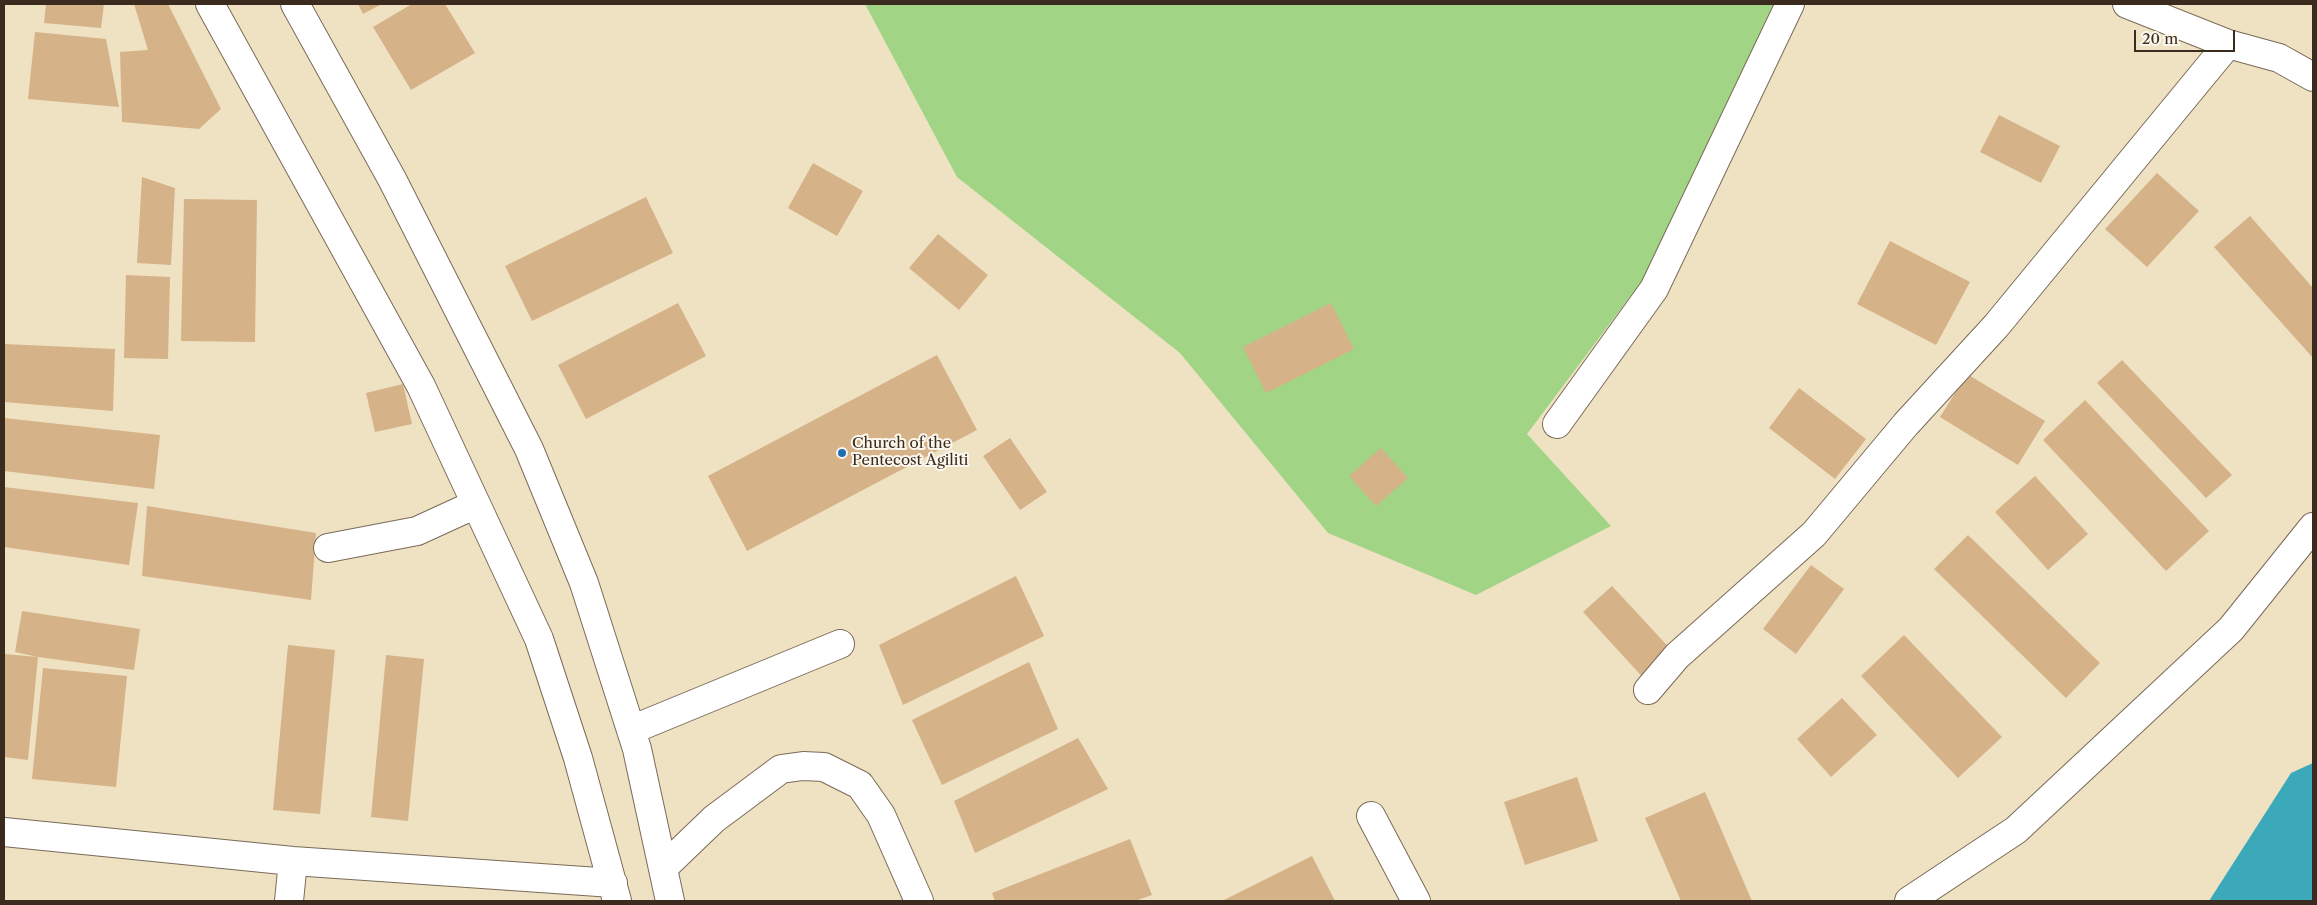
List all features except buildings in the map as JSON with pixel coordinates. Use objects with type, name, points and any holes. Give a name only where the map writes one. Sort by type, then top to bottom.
[{"type":"street","points":[[4,832],[615,892],[578,758],[539,639],[421,386],[210,4]]},
{"type":"street","points":[[295,4],[392,179],[529,449],[584,582],[631,730],[670,901]]},
{"type":"street","points":[[1557,424],[1654,290],[1790,4]]},
{"type":"street","points":[[2145,7],[2228,44],[2279,58],[2313,77]]},
{"type":"street","points":[[1648,690],[1676,656],[1814,534],[1906,424],[1996,326],[2228,44]]},
{"type":"street","points":[[328,548],[417,531],[476,504]]},
{"type":"street","points":[[1910,901],[2016,830],[2231,629],[2313,527]]},
{"type":"street","points":[[631,730],[840,644]]},
{"type":"street","points":[[663,868],[714,819],[781,770],[803,766],[824,767],[860,785],[881,815],[918,901]]},
{"type":"street","points":[[1371,816],[1416,901]]},
{"type":"street","points":[[289,901],[293,861]]},
{"type":"green space","points":[[865,4],[1777,4],[1653,266],[1527,434],[1611,526],[1476,595],[1328,533],[1180,353],[957,177]]},
{"type":"water","points":[[2313,763],[2313,901],[2209,901],[2291,773]]},
{"type":"place","name":"Church of the Pentecost Agiliti","points":[[842,453]]}]
